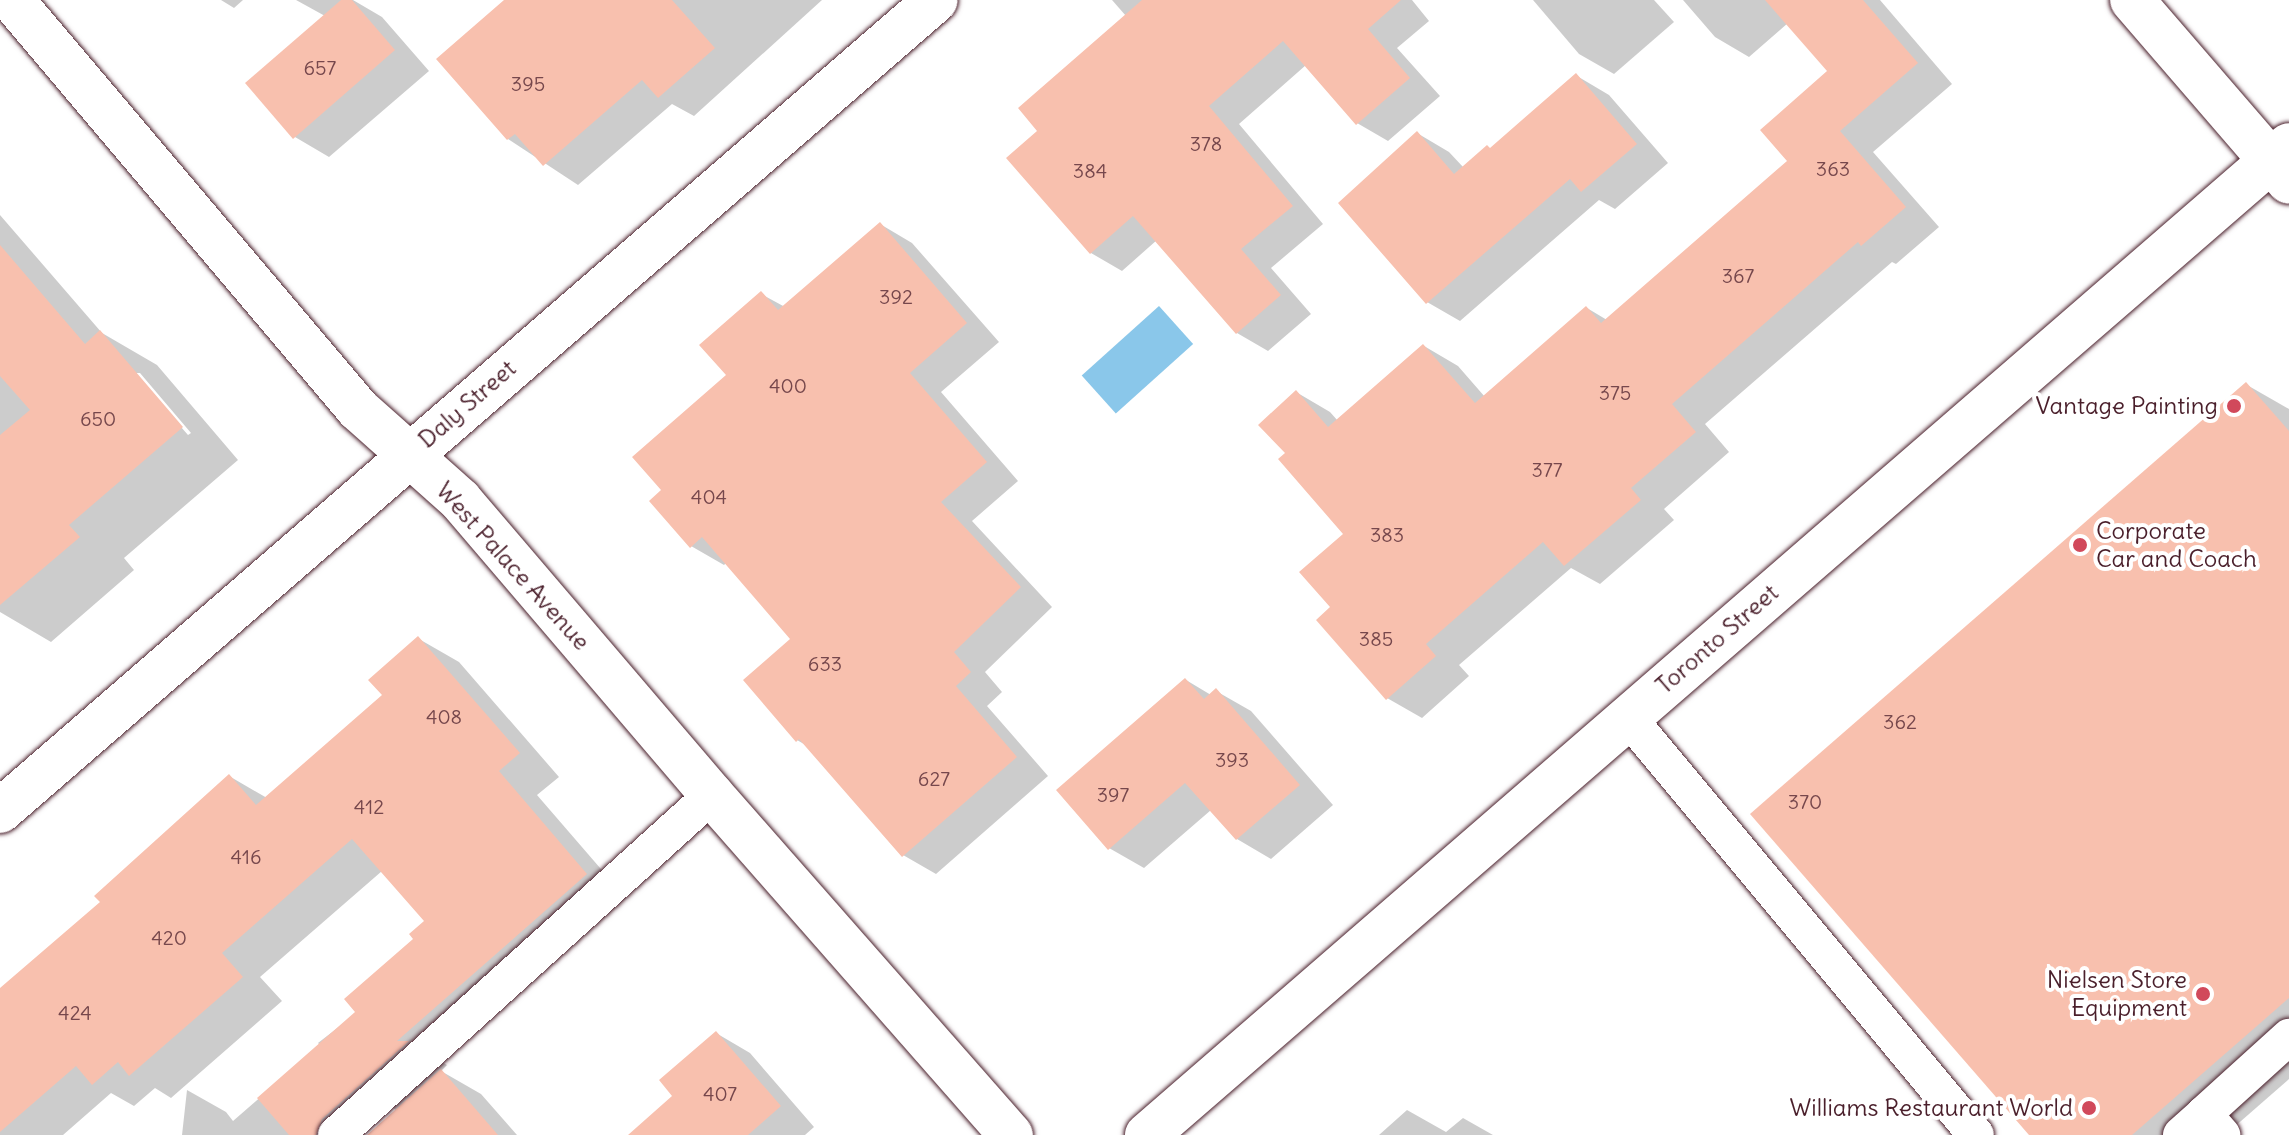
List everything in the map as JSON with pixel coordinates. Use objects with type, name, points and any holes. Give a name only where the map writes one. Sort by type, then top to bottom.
[{"type":"street","name":"West Palace Avenue","points":[[12,0],[358,409],[460,500],[712,795],[1011,1135]]},
{"type":"street","name":"Daly Street","points":[[0,811],[936,0]]},
{"type":"street","points":[[2132,0],[2283,163]]},
{"type":"street","name":"Toronto Street","points":[[1147,1135],[1627,716],[2283,163]]},
{"type":"lane","points":[[1627,716],[1976,1135]]},
{"type":"lane","points":[[336,1135],[712,795]]},
{"type":"lane","points":[[2202,1128],[2289,1037]]},
{"type":"water","points":[[1159,306],[1193,344],[1116,413],[1082,376]]},
{"type":"building","points":[[341,0],[352,0],[395,50],[293,139],[245,83]]},
{"type":"building","points":[[504,0],[672,0],[715,48],[658,98],[642,80],[543,166],[515,134],[507,140],[436,59]]},
{"type":"building","points":[[1142,0],[1401,0],[1368,29],[1410,78],[1356,125],[1283,41],[1209,106],[1293,206],[1241,249],[1281,295],[1236,334],[1133,216],[1090,254],[1006,158],[1037,131],[1018,108]]},
{"type":"building","points":[[1765,0],[1863,0],[1918,63],[1840,131],[1906,207],[1861,246],[1858,242],[1672,404],[1696,432],[1631,488],[1641,500],[1564,566],[1543,542],[1426,644],[1436,656],[1386,700],[1316,620],[1330,607],[1299,572],[1343,534],[1278,459],[1285,453],[1258,425],[1296,390],[1328,427],[1423,344],[1475,403],[1586,306],[1601,323],[1787,161],[1760,130],[1827,71]]},
{"type":"building","points":[[1576,73],[1637,144],[1581,192],[1570,179],[1426,304],[1338,203],[1417,131],[1454,174],[1487,145],[1490,148]]},
{"type":"building","points":[[880,222],[967,323],[910,373],[987,462],[941,502],[1021,587],[954,652],[971,672],[956,686],[1017,757],[902,857],[743,680],[790,639],[702,537],[690,548],[649,501],[661,490],[632,457],[726,375],[699,345],[761,291],[778,310]]},
{"type":"building","points":[[0,245],[85,344],[100,330],[183,427],[69,525],[80,537],[0,605],[0,435],[30,410],[0,376]]},
{"type":"building","points":[[2246,382],[2289,431],[2289,998],[2132,1135],[2029,1135],[1750,814]]},
{"type":"building","points":[[418,636],[520,753],[499,771],[587,874],[397,1041],[409,1041],[322,1119],[316,1135],[289,1135],[257,1098],[355,1012],[344,999],[413,939],[409,934],[424,921],[352,839],[222,953],[243,977],[129,1076],[118,1062],[92,1085],[76,1066],[0,1132],[0,988],[100,902],[94,896],[229,774],[256,805],[382,695],[368,680]]},
{"type":"building","points":[[1185,678],[1204,699],[1216,688],[1300,785],[1236,840],[1185,783],[1108,850],[1056,790]]},
{"type":"building","points":[[716,1031],[781,1106],[748,1135],[628,1135],[672,1096],[659,1080]]},
{"type":"building","points":[[441,1069],[498,1135],[367,1135]]},
{"type":"place","name":"Vantage Painting","points":[[2234,406]]},
{"type":"place","name":"Corporate Car and Coach","points":[[2080,545]]},
{"type":"place","name":"Nielsen Store Equipment","points":[[2203,994]]},
{"type":"place","name":"Williams Restaurant World","points":[[2089,1108]]}]
